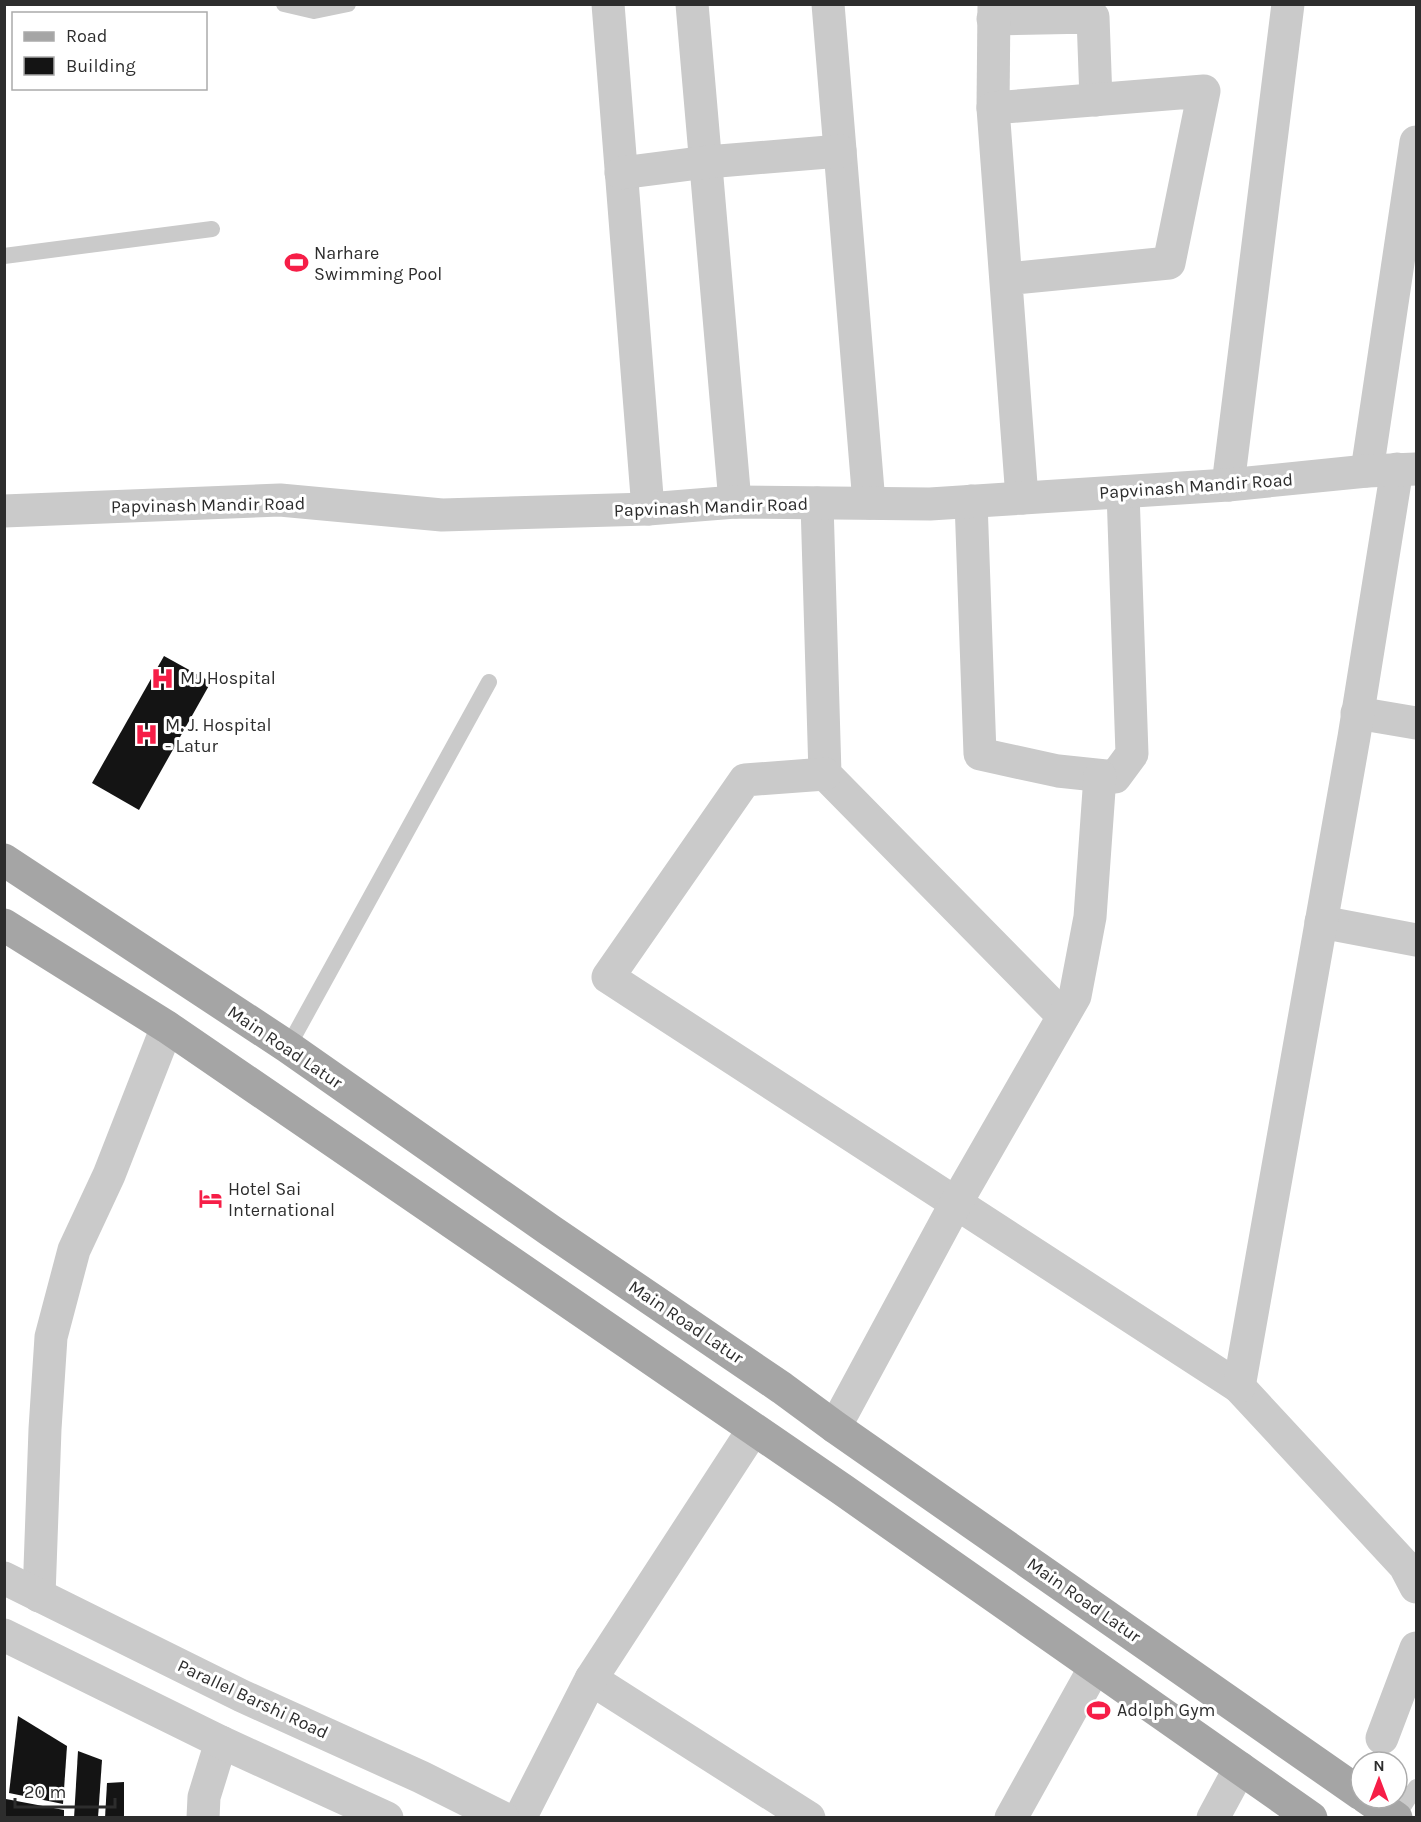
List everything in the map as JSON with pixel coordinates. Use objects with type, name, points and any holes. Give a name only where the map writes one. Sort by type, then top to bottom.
[{"type":"main road","name":"Main Road Latur","points":[[4,860],[288,1047],[551,1231],[782,1388],[1349,1786]]},
{"type":"main road","points":[[4,925],[168,1027],[1311,1818]]},
{"type":"street","points":[[608,4],[648,509]]},
{"type":"street","points":[[692,4],[735,502]]},
{"type":"street","points":[[828,4],[869,504]]},
{"type":"street","points":[[1228,485],[1288,4]]},
{"type":"street","points":[[1022,498],[993,108],[993,12],[1094,11],[1096,100]]},
{"type":"street","points":[[993,108],[1204,91],[1169,263],[1006,279]]},
{"type":"street","points":[[621,173],[707,162],[840,151]]},
{"type":"street","points":[[1239,1387],[1357,713],[1394,470],[1415,155]]},
{"type":"street","name":"Papvinash Mandir Road","points":[[4,512],[280,500],[442,515],[648,509],[735,502],[869,504],[971,501],[1228,485],[1394,470]]},
{"type":"street","points":[[971,501],[981,754],[1058,771],[1115,777],[1132,754],[1123,492]]},
{"type":"street","points":[[817,504],[825,774],[1063,1016]]},
{"type":"street","points":[[1357,713],[1416,723]]},
{"type":"street","points":[[825,774],[745,780],[608,977],[1239,1387],[1405,1566],[1416,1587]]},
{"type":"street","points":[[835,1427],[956,1203],[1075,996],[1089,917],[1100,776]]},
{"type":"street","points":[[1321,922],[1416,940]]},
{"type":"street","points":[[39,1596],[51,1337],[74,1250],[109,1175],[168,1027]]},
{"type":"street","points":[[520,1818],[591,1679],[753,1430]]},
{"type":"street","name":"Parallel Barshi Road","points":[[4,1578],[242,1696],[421,1777],[503,1818]]},
{"type":"street","points":[[4,1635],[221,1742],[387,1818]]},
{"type":"street","points":[[1382,1738],[1416,1648]]},
{"type":"street","points":[[1011,1818],[1095,1667]]},
{"type":"street","points":[[591,1679],[809,1818]]},
{"type":"street","points":[[203,1818],[204,1797],[221,1742]]},
{"type":"street","points":[[1213,1818],[1240,1768]]},
{"type":"lane","points":[[284,4],[314,11],[348,4]]},
{"type":"lane","points":[[4,255],[212,229]]},
{"type":"lane","points":[[288,1047],[489,682]]},
{"type":"lane","points":[[1396,1818],[1416,1787]]},
{"type":"building","points":[[164,656],[211,682],[139,810],[92,783]]},
{"type":"building","points":[[18,1716],[67,1746],[63,1804],[9,1793]]},
{"type":"building","points":[[78,1751],[102,1760],[98,1818],[74,1818]]},
{"type":"building","points":[[124,1782],[124,1818],[105,1818],[107,1783]]},
{"type":"building","points":[[6,1799],[64,1810],[64,1818],[6,1818]]},
{"type":"place","name":"Narhare Swimming Pool","points":[[296,263]]},
{"type":"place","name":"MJ Hospital","points":[[162,678]]},
{"type":"place","name":"M. J. Hospital - Latur","points":[[147,735]]},
{"type":"place","name":"Hotel Sai International","points":[[210,1199]]},
{"type":"place","name":"Adolph Gym","points":[[1099,1710]]}]
